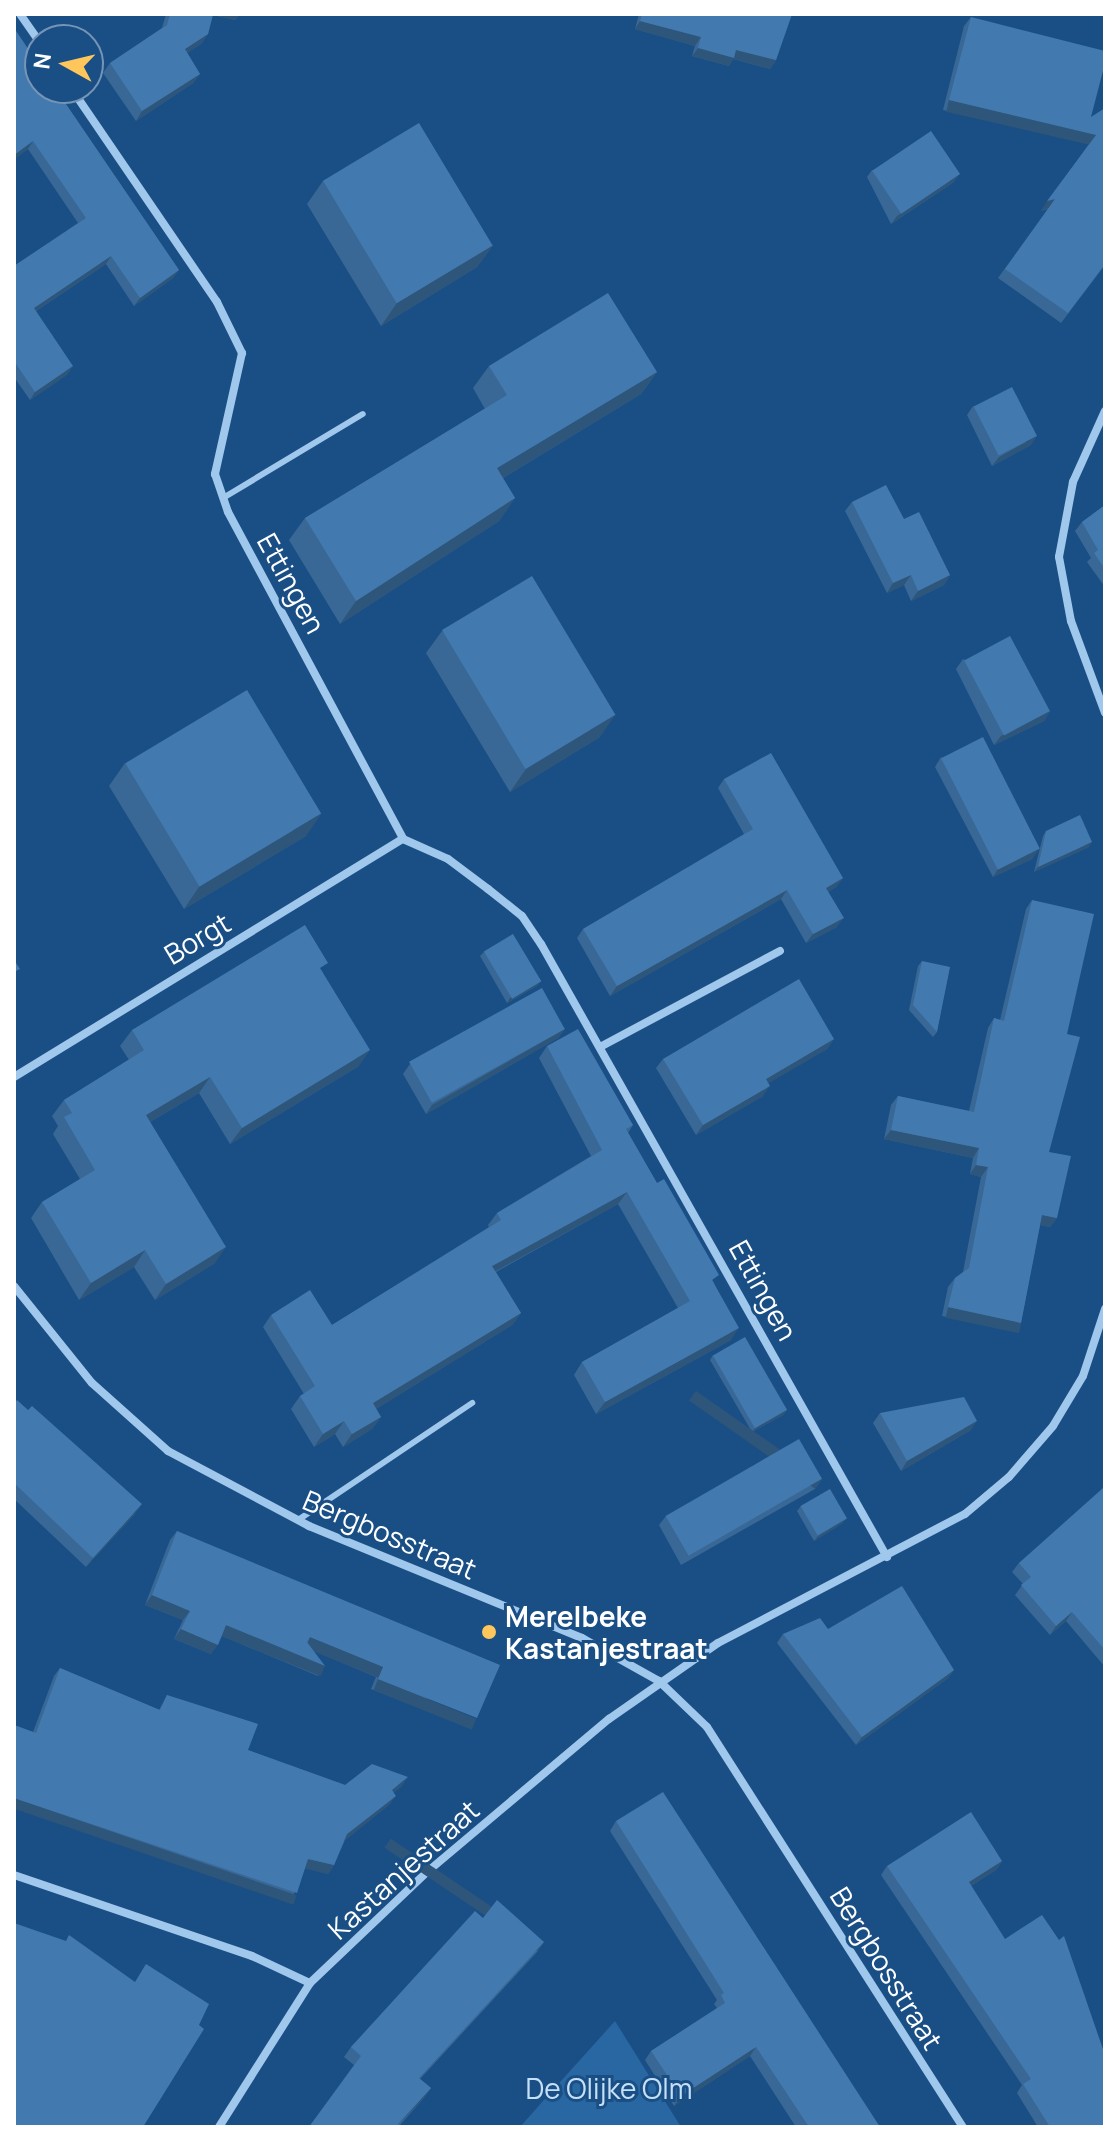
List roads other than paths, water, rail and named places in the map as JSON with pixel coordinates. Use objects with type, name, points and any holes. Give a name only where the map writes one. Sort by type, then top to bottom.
[{"type":"street","name":"Ettingen","points":[[82,104],[217,302],[242,353],[215,474],[223,498],[403,839],[448,859],[522,916],[600,1047],[887,1557]]},
{"type":"street","points":[[1105,411],[1073,482],[1059,557],[1071,621],[1105,713]]},
{"type":"street","name":"Borgt","points":[[14,1077],[403,839]]},
{"type":"street","points":[[600,1047],[780,951]]},
{"type":"street","name":"Bergbosstraat","points":[[14,1286],[92,1383],[168,1451],[298,1520],[582,1638],[659,1681],[707,1727],[963,2127]]},
{"type":"street","name":"Kastanjestraat","points":[[219,2127],[310,1983],[427,1872],[659,1681],[718,1643],[965,1514],[1018,1467],[1053,1426],[1083,1376],[1105,1309]]},
{"type":"street","points":[[14,1875],[252,1956],[310,1983]]},
{"type":"lane","points":[[223,498],[363,414]]},
{"type":"lane","points":[[298,1520],[472,1403]]},
{"type":"place","name":"Merelbeke Kastanjestraat","points":[[489,1632]]},
{"type":"park label","name":"De Olijke Olm","points":[[609,2088]]}]
